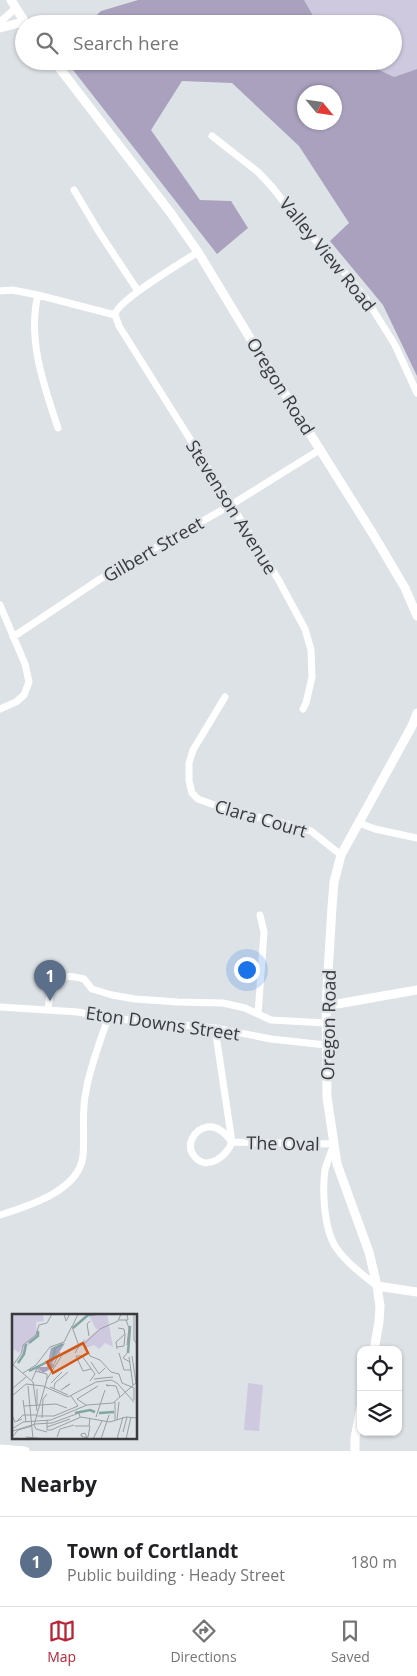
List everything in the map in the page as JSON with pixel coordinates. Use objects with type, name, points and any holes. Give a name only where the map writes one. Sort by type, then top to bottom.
[{"type":"street","points":[[0,22],[14,4]]},
{"type":"street","points":[[0,28],[15,24]]},
{"type":"street","name":"Oregon Road","points":[[61,70],[170,212],[198,252],[253,343],[321,449],[405,588],[416,612]]},
{"type":"street","name":"Valley View Road","points":[[212,136],[258,172],[368,300],[395,345],[417,393]]},
{"type":"street","points":[[74,190],[138,291]]},
{"type":"street","points":[[0,291],[12,290],[38,295],[115,315],[118,307],[138,291],[198,252]]},
{"type":"street","points":[[38,295],[33,320],[34,335],[39,362],[58,428]]},
{"type":"street","name":"Stevenson Avenue","points":[[115,315],[119,326],[278,579],[305,630],[311,650],[312,677],[303,709]]},
{"type":"street","name":"Gilbert Street","points":[[13,637],[100,579],[231,505],[321,449]]},
{"type":"street","points":[[0,605],[25,664],[29,682],[24,695],[16,702],[0,709]]},
{"type":"street","name":"Clara Court","points":[[225,697],[193,750],[189,763],[189,782],[192,793],[198,799],[228,810],[311,831],[341,855]]},
{"type":"street","name":"Oregon Road","points":[[375,1346],[380,1306],[377,1286],[369,1252],[338,1164],[327,1097],[326,1006],[334,882],[341,855],[412,726],[417,712]]},
{"type":"street","points":[[360,823],[375,829],[417,838]]},
{"type":"street","points":[[258,1014],[264,932],[260,915]]},
{"type":"street","points":[[48,1010],[51,985],[60,978],[67,976],[84,978],[92,989],[112,995],[135,999],[222,1003],[245,1008],[276,1021],[326,1024]]},
{"type":"street","points":[[326,1006],[417,990]]},
{"type":"street","name":"Eton Downs Street","points":[[0,1007],[78,1012],[108,1018],[215,1028],[271,1039],[326,1045]]},
{"type":"street","points":[[0,1215],[30,1204],[63,1188],[75,1175],[83,1156],[82,1130],[86,1092],[108,1018]]},
{"type":"street","name":"The Oval","points":[[215,1028],[232,1142],[226,1153],[212,1162],[198,1160],[193,1156],[190,1148],[192,1137],[197,1130],[211,1127],[227,1135],[232,1142]]},
{"type":"street","name":"The Oval","points":[[232,1142],[334,1144]]},
{"type":"street","points":[[334,1144],[325,1170],[324,1189],[326,1218],[332,1240],[348,1262],[377,1286],[417,1292]]},
{"type":"street","points":[[355,1451],[357,1425]]},
{"type":"street","points":[[0,1449],[25,1451]]},
{"type":"shaded area","points":[[138,0],[304,0],[313,15],[97,15],[101,11]]},
{"type":"shaded area","points":[[304,0],[417,0],[417,69],[394,77],[380,70],[402,70],[402,15],[313,15]]},
{"type":"shaded area","points":[[417,69],[417,376],[383,305],[330,241],[349,223],[299,146],[232,83],[182,81],[151,130],[200,200],[231,201],[248,228],[217,254],[73,70],[380,70],[394,77]]},
{"type":"shaded area","points":[[248,1383],[263,1385],[259,1431],[244,1430]]},
{"type":"place","name":"Town of Cortlandt","points":[[50,1001]]}]
